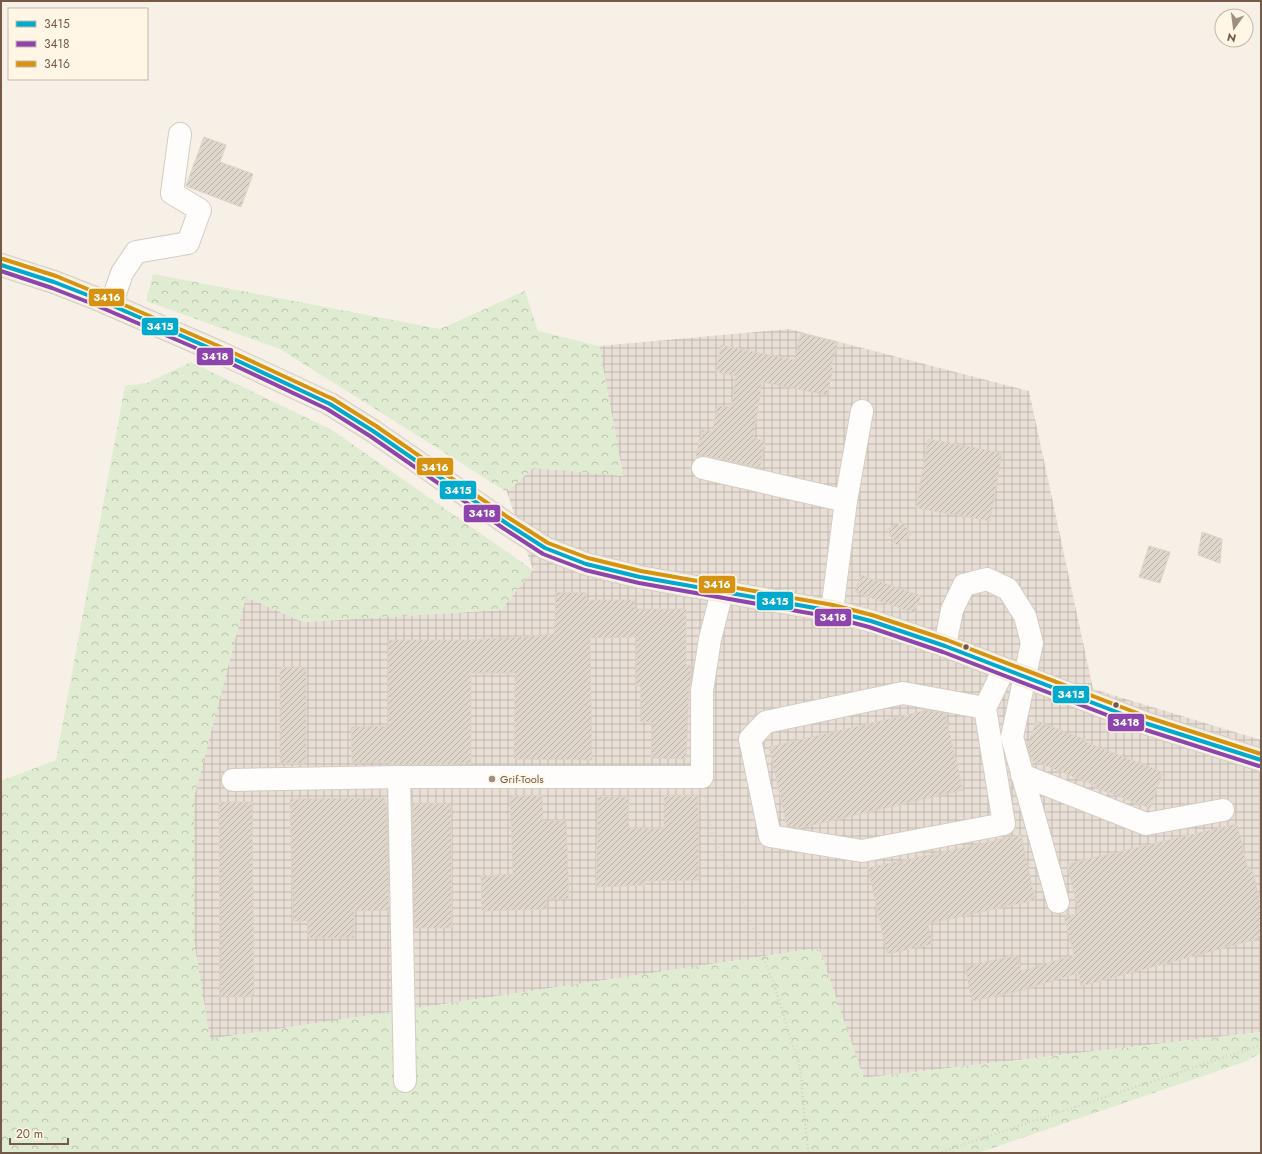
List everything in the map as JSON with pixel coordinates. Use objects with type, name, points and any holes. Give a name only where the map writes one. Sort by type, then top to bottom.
[{"type":"main road","points":[[1,265],[54,282],[111,305],[221,353],[330,404],[373,431],[506,523],[545,548],[586,564],[632,576],[832,611],[870,621],[945,646],[1148,724],[1261,760]]},
{"type":"street","points":[[111,305],[122,273],[136,252],[188,243],[200,210],[172,193],[180,134]]},
{"type":"street","points":[[832,611],[846,501],[862,410]]},
{"type":"street","points":[[703,468],[846,501]]},
{"type":"street","points":[[945,646],[952,610],[964,585],[987,579],[1008,589],[1025,616],[1032,642],[1012,737],[1058,902]]},
{"type":"street","points":[[233,780],[702,777],[702,691],[710,639],[722,592]]},
{"type":"street","points":[[985,708],[903,693],[766,722],[750,739],[770,836],[862,851],[1004,824],[985,708],[1004,669]]},
{"type":"street","points":[[1022,775],[1146,824],[1223,810]]},
{"type":"street","points":[[399,778],[405,1081]]},
{"type":"path","points":[[702,777],[712,833],[747,912],[775,988],[800,1068],[808,1153]]},
{"type":"path","points":[[938,1153],[1261,1045]]},
{"type":"shaded area","points":[[789,329],[1029,391],[1093,689],[1261,740],[1261,1032],[863,1078],[819,948],[210,1039],[194,942],[194,797],[246,597],[303,622],[501,610],[533,570],[507,492],[533,468],[623,475],[599,346]]},
{"type":"green space","points":[[153,274],[440,329],[525,291],[538,331],[599,346],[623,476],[533,468],[507,492],[280,349],[146,301]]},
{"type":"green space","points":[[191,362],[332,430],[533,570],[501,610],[303,622],[246,597],[194,797],[194,942],[210,1039],[819,948],[864,1078],[1261,1032],[1261,1053],[1244,1062],[978,1153],[1,1153],[1,781],[56,760],[125,386],[147,383]]},
{"type":"building","points":[[204,137],[226,145],[220,162],[253,174],[241,207],[186,186]]},
{"type":"building","points":[[801,333],[838,342],[831,367],[833,368],[827,395],[762,382],[753,438],[765,441],[760,468],[706,456],[696,456],[702,430],[713,431],[717,406],[731,407],[736,376],[716,372],[721,345],[794,360]]},
{"type":"building","points":[[928,439],[1002,453],[990,521],[916,508]]},
{"type":"building","points":[[902,521],[911,535],[896,545],[887,530]]},
{"type":"building","points":[[1202,532],[1222,539],[1220,563],[1198,555]]},
{"type":"building","points":[[1149,546],[1170,552],[1160,583],[1139,577]]},
{"type":"building","points":[[861,575],[921,596],[914,613],[855,592]]},
{"type":"building","points":[[556,592],[586,593],[586,600],[635,600],[635,609],[686,609],[686,665],[691,665],[691,677],[689,686],[686,759],[651,758],[652,722],[640,721],[641,686],[636,686],[636,637],[590,638],[592,760],[514,759],[515,673],[471,673],[471,764],[389,765],[389,762],[352,763],[351,727],[388,726],[388,640],[471,640],[554,634]]},
{"type":"building","points":[[280,667],[306,667],[306,764],[280,763]]},
{"type":"building","points":[[928,710],[945,713],[963,790],[800,828],[787,826],[769,747]]},
{"type":"building","points":[[1037,721],[1086,740],[1085,742],[1163,772],[1150,808],[1094,787],[1095,785],[1031,760],[1027,745]]},
{"type":"building","points":[[542,795],[543,821],[566,820],[569,899],[546,899],[547,909],[482,911],[481,876],[513,874],[510,796]]},
{"type":"building","points":[[664,795],[698,795],[699,880],[645,881],[645,885],[596,887],[598,796],[629,797],[628,828],[664,828]]},
{"type":"building","points":[[385,798],[385,803],[387,803],[389,910],[354,911],[354,938],[308,938],[308,921],[293,921],[290,799]]},
{"type":"building","points":[[219,802],[252,802],[254,997],[220,997]]},
{"type":"building","points":[[412,803],[451,803],[452,928],[414,928]]},
{"type":"building","points":[[1237,824],[1248,870],[1252,869],[1261,905],[1261,938],[1081,986],[1078,973],[1025,989],[1026,990],[972,1001],[965,966],[1018,955],[1021,971],[1074,955],[1064,917],[1079,913],[1067,864]]},
{"type":"building","points":[[1021,835],[1035,900],[928,924],[932,944],[887,954],[868,868]]},
{"type":"transit line","name":"3416","points":[[3,259],[56,276],[97,293],[223,348],[333,399],[376,426],[509,518],[548,543],[588,558],[641,571],[833,605],[872,615],[947,640],[1150,718],[1261,754]]},
{"type":"transit line","name":"3415","points":[[1,265],[54,282],[95,298],[221,353],[330,404],[373,431],[506,523],[545,548],[586,564],[640,577],[832,611],[871,621],[945,646],[1148,724],[1261,760]]},
{"type":"transit line","name":"3418","points":[[1,271],[52,288],[93,304],[219,358],[327,409],[370,436],[543,554],[585,570],[639,583],[831,617],[869,627],[943,652],[1146,730],[1259,766]]},
{"type":"place","name":"Grif-Tools","points":[[492,779]]}]
